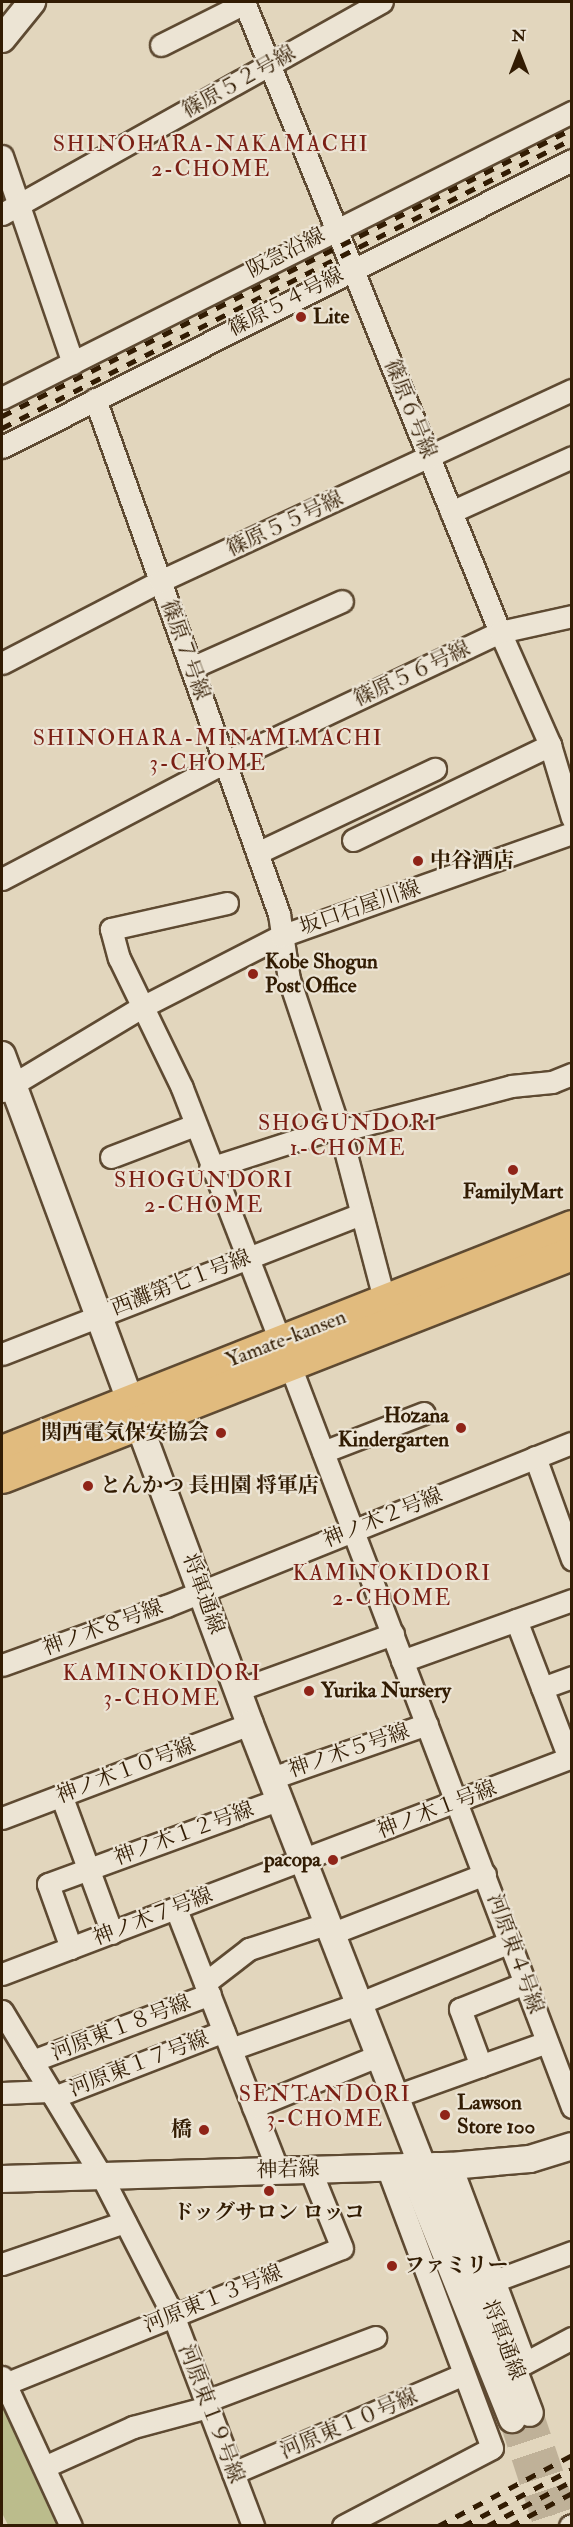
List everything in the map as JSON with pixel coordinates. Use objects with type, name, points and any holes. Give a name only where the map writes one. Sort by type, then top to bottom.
[{"type":"main road","name":"Yamate-kansen","points":[[284,1352],[384,1302],[572,1227]]},
{"type":"main road","name":"Yamate-kansen","points":[[2,1452],[134,1411],[284,1352],[572,1253]]},
{"type":"main road","name":"Yamate-kansen","points":[[2,1476],[134,1411]]},
{"type":"street","points":[[3,33],[32,2]]},
{"type":"street","points":[[161,45],[245,2]]},
{"type":"street","name":"篠原６号線","points":[[245,2],[268,66],[335,228],[354,267],[500,632],[550,746],[572,818]]},
{"type":"street","name":"篠原５２号線","points":[[11,209],[382,2]]},
{"type":"street","name":"阪急沿線","points":[[2,398],[335,228],[572,112]]},
{"type":"street","points":[[2,156],[11,209],[73,363]]},
{"type":"street","name":"篠原５４号線","points":[[2,447],[354,267],[572,160]]},
{"type":"street","name":"篠原５５号線","points":[[2,663],[160,581],[572,390]]},
{"type":"street","name":"篠原７号線","points":[[95,399],[279,914],[289,979],[340,1131],[384,1302]]},
{"type":"street","points":[[451,512],[572,457]]},
{"type":"street","points":[[191,668],[342,601]]},
{"type":"street","name":"篠原５６号線","points":[[2,879],[225,762],[500,632],[572,616]]},
{"type":"street","points":[[353,840],[550,746]]},
{"type":"street","points":[[257,853],[435,769]]},
{"type":"street","name":"坂口石屋川線","points":[[7,1088],[142,1007],[281,936],[572,833]]},
{"type":"street","name":"河原東４号線","points":[[228,903],[111,929],[119,958],[182,1088],[210,1168],[354,1530],[572,2107]]},
{"type":"street","name":"将軍通線","points":[[2,1055],[7,1088],[99,1315],[202,1588],[250,1724],[396,2096],[421,2166],[521,2416]]},
{"type":"street","points":[[210,1168],[328,1130],[340,1131],[511,1086],[552,1082],[572,1074]]},
{"type":"street","points":[[111,1157],[195,1125]]},
{"type":"street","name":"西灘第七１号線","points":[[2,1354],[361,1214]]},
{"type":"street","points":[[323,1452],[424,1413]]},
{"type":"street","name":"神ノ木２号線","points":[[202,1588],[572,1443]]},
{"type":"street","points":[[535,1457],[565,1518],[572,1559]]},
{"type":"street","name":"神ノ木８号線","points":[[2,1665],[165,1606],[202,1588]]},
{"type":"street","points":[[402,1661],[572,1600]]},
{"type":"street","points":[[516,1620],[570,1758]]},
{"type":"street","points":[[238,1690],[393,1634]]},
{"type":"street","points":[[542,1688],[572,1677]]},
{"type":"street","name":"神ノ木１０号線","points":[[2,1818],[250,1724]]},
{"type":"street","name":"神ノ木５号線","points":[[276,1789],[427,1724]]},
{"type":"street","name":"神ノ木１号線","points":[[304,1861],[570,1758]]},
{"type":"street","name":"神ノ木１２号線","points":[[72,1948],[48,1884],[276,1789]]},
{"type":"street","points":[[61,1795],[112,1933]]},
{"type":"street","name":"神ノ木７号線","points":[[2,1974],[304,1861]]},
{"type":"street","name":"河原東１８号線","points":[[32,2061],[207,1989],[249,1949],[331,1928],[485,1874]]},
{"type":"street","points":[[176,1908],[278,2170]]},
{"type":"street","name":"河原東１７号線","points":[[2,2092],[51,2094],[227,2040],[360,2003],[510,1942]]},
{"type":"street","points":[[481,2066],[460,2009],[525,1983]]},
{"type":"street","name":"河原東１９号線","points":[[2,2011],[101,2175],[172,2315],[254,2526]]},
{"type":"street","points":[[396,2096],[547,2042]]},
{"type":"street","points":[[253,2107],[380,2055]]},
{"type":"street","name":"神若線","points":[[2,2179],[421,2166],[530,2159],[572,2146]]},
{"type":"street","points":[[421,2166],[494,2281],[525,2363],[572,2338]]},
{"type":"street","points":[[343,2526],[492,2448],[464,2374],[421,2166]]},
{"type":"street","name":"河原東１３号線","points":[[3,2380],[342,2248],[310,2169]]},
{"type":"street","points":[[2,2264],[125,2222]]},
{"type":"street","points":[[494,2281],[572,2252]]},
{"type":"street","points":[[44,2467],[133,2427],[207,2404],[375,2337]]},
{"type":"street","name":"河原東１０号線","points":[[233,2473],[464,2374]]},
{"type":"street","points":[[3,2380],[71,2526]]},
{"type":"green space","points":[[2,2402],[60,2525],[8,2525],[2,2513]]},
{"type":"tunnel","points":[[530,2413],[568,2526]]},
{"type":"tunnel","points":[[512,2419],[547,2526]]},
{"type":"railway","points":[[2,416],[572,129]]},
{"type":"railway","points":[[2,428],[572,139]]},
{"type":"railway","points":[[438,2526],[572,2455]]},
{"type":"railway","points":[[463,2526],[572,2469]]},
{"type":"railway","points":[[487,2526],[572,2481]]},
{"type":"railway","points":[[510,2526],[572,2493]]},
{"type":"place","name":"Lite","points":[[301,317]]},
{"type":"place","name":"中谷酒店","points":[[418,861]]},
{"type":"place","name":"Kobe Shogun Post Office","points":[[253,974]]},
{"type":"place","name":"FamilyMart","points":[[513,1170]]},
{"type":"place","name":"Hozana Kindergarten","points":[[461,1428]]},
{"type":"place","name":"関西電気保安協会","points":[[221,1433]]},
{"type":"place","name":"とんかつ 長田園 将軍店","points":[[88,1486]]},
{"type":"place","name":"Yurika Nursery","points":[[309,1691]]},
{"type":"place","name":"pacopa","points":[[333,1860]]},
{"type":"place","name":"Lawson Store 100","points":[[445,2115]]},
{"type":"place","name":"橋","points":[[204,2130]]},
{"type":"place","name":"ドッグサロン ロッコ","points":[[269,2191]]},
{"type":"place","name":"ファミリー","points":[[392,2266]]},
{"type":"district","name":"SHINOHARA-NAKAMACHI 2-CHOME","points":[[211,156]]},
{"type":"district","name":"SHINOHARA-MINAMIMACHI 3-CHOME","points":[[208,750]]},
{"type":"district","name":"SHOGUNDORI 1-CHOME","points":[[348,1136]]},
{"type":"district","name":"SHOGUNDORI 2-CHOME","points":[[204,1192]]},
{"type":"district","name":"KAMINOKIDORI 2-CHOME","points":[[392,1586]]},
{"type":"district","name":"KAMINOKIDORI 3-CHOME","points":[[162,1686]]},
{"type":"district","name":"SENTANDORI 3-CHOME","points":[[325,2106]]}]
